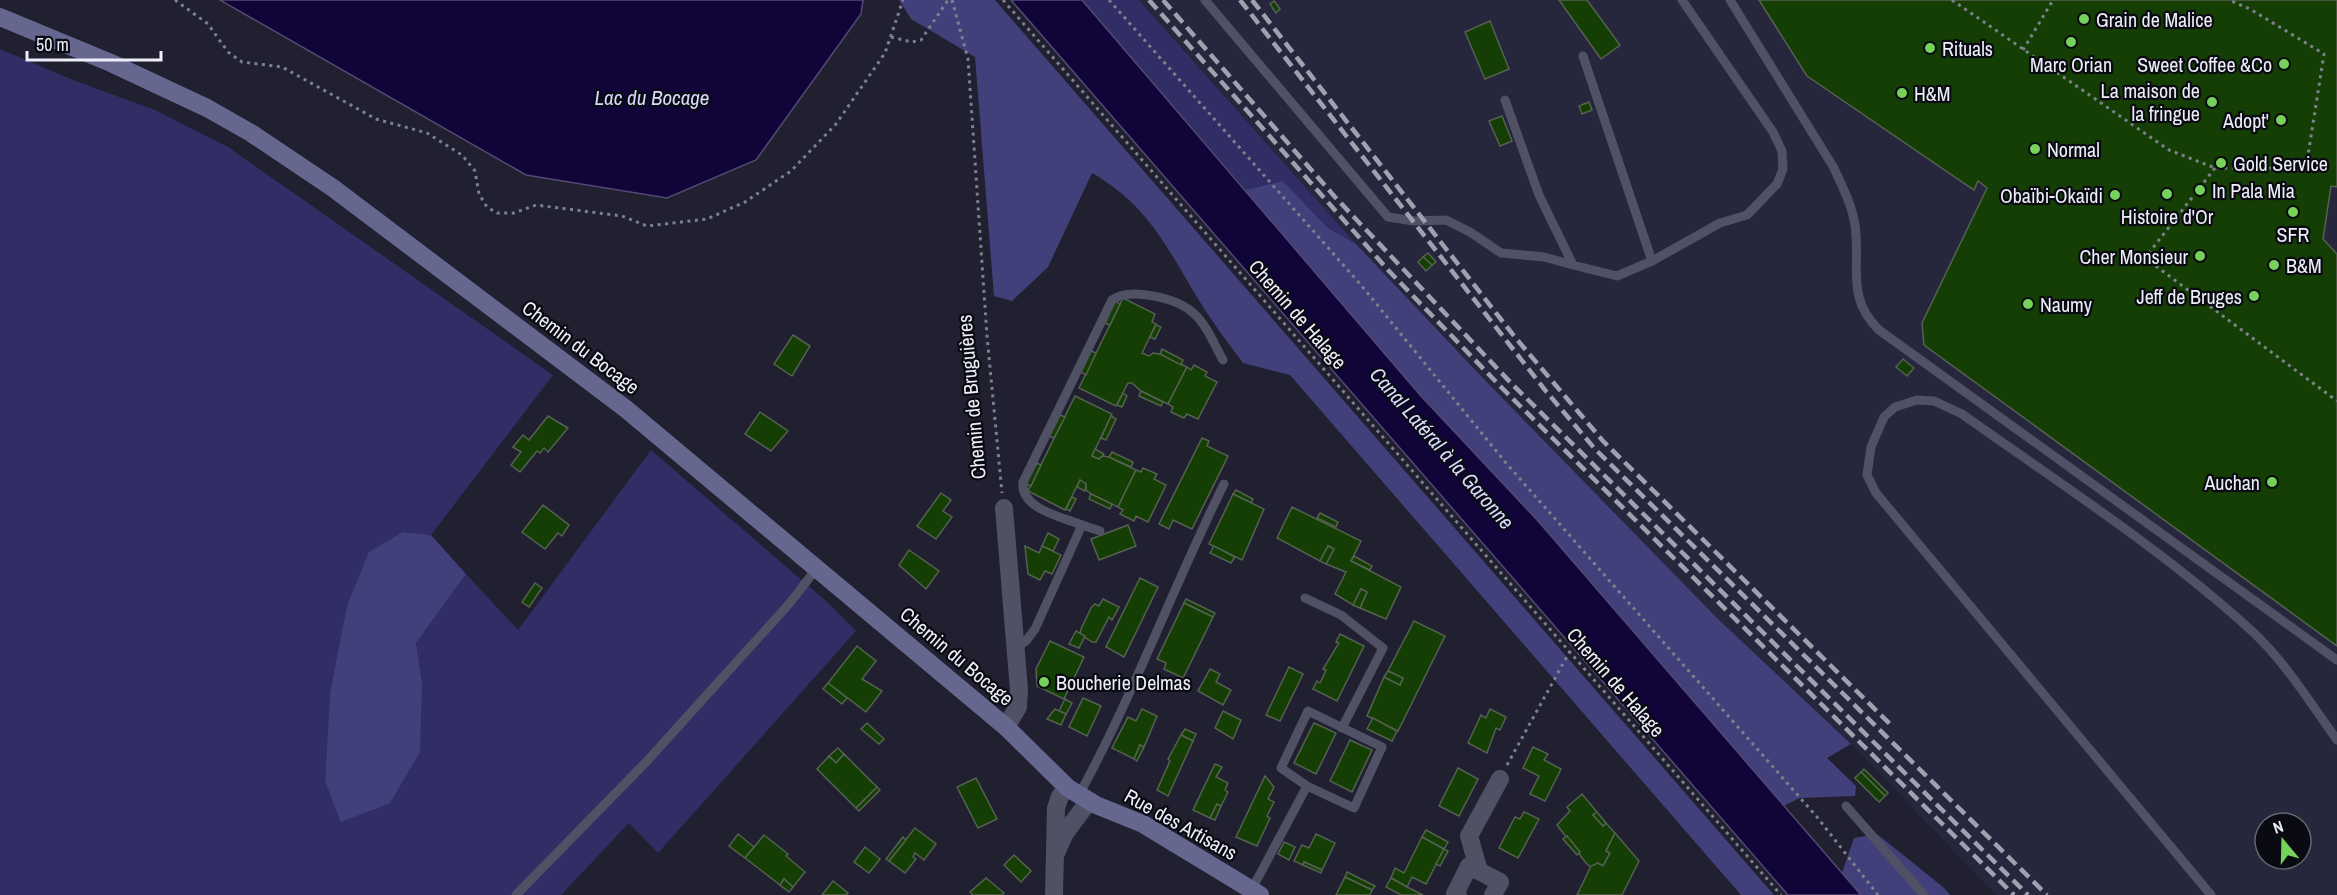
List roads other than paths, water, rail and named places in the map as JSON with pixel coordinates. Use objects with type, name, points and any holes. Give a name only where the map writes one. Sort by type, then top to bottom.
[{"type":"street","name":"Chemin du Bocage","points":[[0,17],[111,63],[207,108],[251,133],[333,188],[626,409],[1006,727],[1079,795]]},
{"type":"street","points":[[1004,508],[1016,648],[1018,707],[1006,727]]},
{"type":"street","points":[[1479,871],[1469,836],[1500,779]]},
{"type":"street","points":[[1054,895],[1056,808],[1060,796],[1079,795],[1055,854]]},
{"type":"street","name":"Rue des Artisans","points":[[1079,795],[1143,824],[1256,892]]},
{"type":"street","points":[[1458,895],[1455,894],[1469,866],[1500,882],[1493,895]]},
{"type":"lane","points":[[1205,0],[1388,217],[1414,221],[1446,220],[1470,232],[1501,253],[1544,257],[1617,276],[1653,261],[1720,223],[1747,215],[1777,184],[1783,169],[1782,151],[1773,132],[1682,0]]},
{"type":"lane","points":[[1730,0],[1834,168],[1847,197],[1855,226],[1858,298],[1865,317],[1879,330],[2337,660]]},
{"type":"lane","points":[[1583,56],[1653,261]]},
{"type":"lane","points":[[1505,100],[1539,195],[1573,265]]},
{"type":"lane","points":[[1100,531],[1030,503],[1022,489],[1023,482],[1112,300],[1120,294],[1137,293],[1181,305],[1192,312],[1203,324],[1223,360]]},
{"type":"lane","points":[[2211,895],[1876,492],[1867,475],[1871,447],[1884,417],[1895,407],[1917,400],[1934,401],[1962,414],[2139,540],[2254,633],[2299,687],[2337,740]]},
{"type":"lane","points":[[1079,795],[1143,667],[1188,558],[1224,484]]},
{"type":"lane","points":[[1016,648],[1026,641],[1035,629],[1082,525]]},
{"type":"lane","points":[[516,895],[648,760],[789,604],[817,568]]},
{"type":"lane","points":[[1305,598],[1341,615],[1383,648],[1342,728]]},
{"type":"lane","points":[[1308,711],[1382,747],[1354,808],[1307,786],[1281,768],[1308,711]]},
{"type":"lane","points":[[1256,892],[1307,786]]},
{"type":"lane","points":[[1846,806],[1924,895]]},
{"type":"water","name":"Lac du Bocage","points":[[220,0],[863,0],[861,14],[756,160],[667,198],[526,175]]},
{"type":"water","name":"Canal Latéral à la Garonne","points":[[1011,0],[1082,0],[1420,395],[1538,521],[1861,895],[1788,895]]},
{"type":"railway","points":[[1149,0],[1388,270],[1503,389],[2014,895]]},
{"type":"railway","points":[[1163,0],[1335,197],[1511,383],[2028,895]]},
{"type":"railway","points":[[1240,0],[1545,390],[1595,449],[2047,895]]},
{"type":"railway","points":[[1252,0],[1514,336],[1603,441],[1892,726]]},
{"type":"place","name":"Grain de Malice","points":[[2084,19]]},
{"type":"place","name":"Marc Orian","points":[[2071,42]]},
{"type":"place","name":"Rituals","points":[[1930,48]]},
{"type":"place","name":"Sweet Coffee &Co","points":[[2284,64]]},
{"type":"place","name":"H&M","points":[[1902,93]]},
{"type":"place","name":"La maison de la fringue","points":[[2212,102]]},
{"type":"place","name":"Adopt'","points":[[2281,120]]},
{"type":"place","name":"Normal","points":[[2035,149]]},
{"type":"place","name":"Gold Service","points":[[2221,163]]},
{"type":"place","name":"In Pala Mia","points":[[2200,190]]},
{"type":"place","name":"Histoire d'Or","points":[[2167,194]]},
{"type":"place","name":"Obaïbi-Okaïdi","points":[[2115,195]]},
{"type":"place","name":"SFR","points":[[2293,212]]},
{"type":"place","name":"Cher Monsieur","points":[[2200,256]]},
{"type":"place","name":"B&M","points":[[2274,265]]},
{"type":"place","name":"Jeff de Bruges","points":[[2254,296]]},
{"type":"place","name":"Naumy","points":[[2028,304]]},
{"type":"place","name":"Auchan","points":[[2272,482]]},
{"type":"place","name":"Boucherie Delmas","points":[[1044,682]]}]
